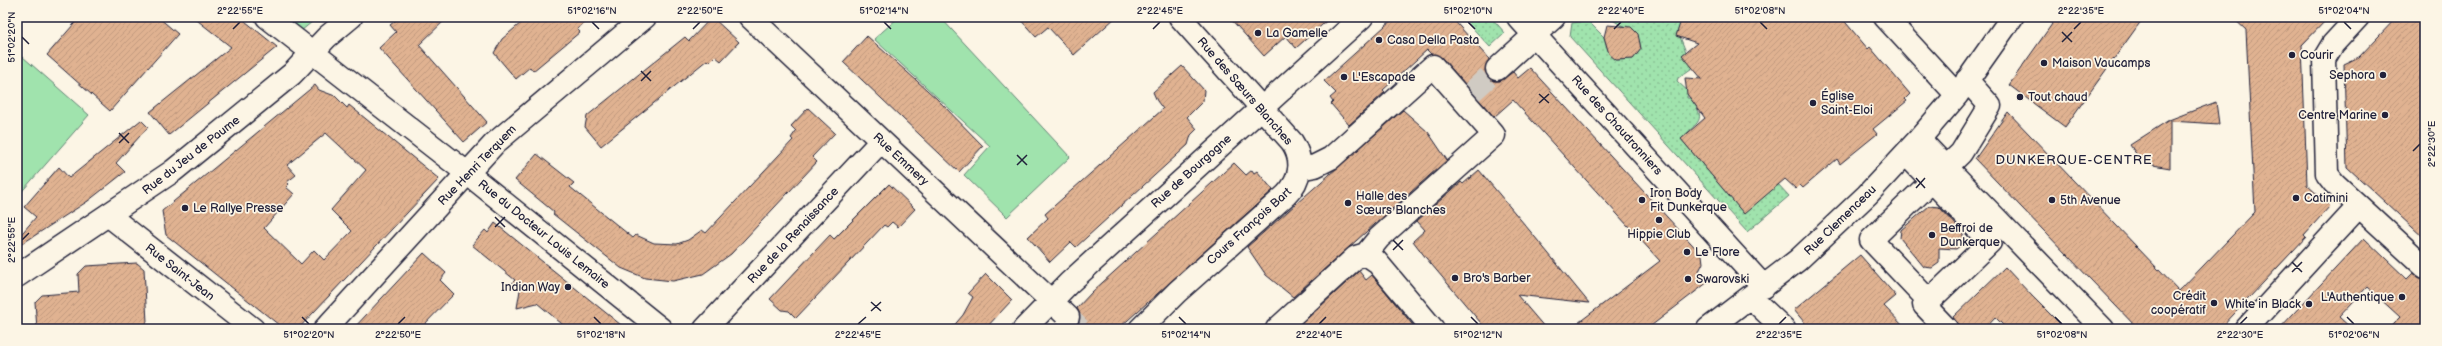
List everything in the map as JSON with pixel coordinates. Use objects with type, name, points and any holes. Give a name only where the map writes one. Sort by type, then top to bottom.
[{"type":"street","name":"Rue du Docteur Louis Lemaire","points":[[267,17],[313,51],[468,173],[661,329]]},
{"type":"street","name":"Rue Henri Terquem","points":[[325,329],[468,173],[516,124],[645,17]]},
{"type":"street","name":"Rue Emmery","points":[[750,17],[1050,302]]},
{"type":"street","name":"Rue des Sœurs Blanches","points":[[1180,17],[1296,148],[1299,169]]},
{"type":"street","name":"Rue de Bourgogne","points":[[1024,329],[1050,302],[1261,107],[1362,17]]},
{"type":"street","name":"Rue des Chaudronniers","points":[[1518,17],[1757,292],[1784,329]]},
{"type":"street","points":[[1497,68],[1554,17]]},
{"type":"street","points":[[1886,17],[1962,88],[1990,106],[1961,153],[1871,240],[1929,301]]},
{"type":"street","name":"Rue Clemenceau","points":[[1708,329],[1807,252],[1913,147],[1962,88],[2012,17]]},
{"type":"street","name":"Rue du Jeu de Paume","points":[[17,276],[173,171],[292,74],[313,51],[348,18]]},
{"type":"street","points":[[2348,20],[2324,59],[2326,167],[2330,178],[2425,267]]},
{"type":"street","points":[[1277,329],[1356,257],[1366,254],[1379,238],[1494,135],[1468,96],[1433,66],[1331,158],[1315,166],[1299,169]]},
{"type":"street","name":"Rue de la Renaissance","points":[[705,329],[881,141]]},
{"type":"street","points":[[1913,147],[1939,174],[2103,329]]},
{"type":"street","name":"Cours François Bart","points":[[1140,329],[1177,292],[1291,190],[1297,180],[1299,169]]},
{"type":"street","points":[[1939,174],[1990,242],[1924,305],[1947,329]]},
{"type":"street","points":[[2246,329],[2359,206]]},
{"type":"street","name":"Rue Saint-Jean","points":[[108,215],[253,329]]},
{"type":"street","points":[[1366,254],[1376,261],[1433,329]]},
{"type":"street","points":[[1050,302],[1068,318]]},
{"type":"green space","points":[[284,17],[318,17],[301,31]]},
{"type":"green space","points":[[899,17],[940,17],[1070,157],[1007,217],[964,175],[990,146],[874,39]]},
{"type":"green space","points":[[1470,17],[1491,17],[1505,33],[1490,47],[1466,21]]},
{"type":"green space","points":[[1610,17],[1684,17],[1676,35],[1680,37],[1686,52],[1682,55],[1695,66],[1678,78],[1677,81],[1692,95],[1687,96],[1687,98],[1690,98],[1700,116],[1696,124],[1681,139],[1744,213],[1777,183],[1789,196],[1747,232],[1570,37],[1572,23],[1588,21],[1604,37],[1609,54],[1617,60],[1633,59],[1641,49],[1637,34],[1630,28],[1615,22]]},
{"type":"green space","points":[[23,57],[89,115],[17,197],[17,64]]},
{"type":"building","points":[[80,17],[158,17],[178,34],[110,111],[47,55]]},
{"type":"building","points":[[193,17],[240,17],[277,47],[169,135],[150,112],[231,47]]},
{"type":"building","points":[[400,17],[448,17],[419,45],[487,122],[464,142],[379,48],[396,32],[390,25]]},
{"type":"building","points":[[528,17],[591,17],[577,29],[580,32],[533,71],[530,67],[516,79],[494,53],[502,39]]},
{"type":"building","points":[[712,17],[739,42],[721,61],[715,56],[709,62],[707,60],[601,146],[585,127],[587,116],[685,37],[689,41]]},
{"type":"building","points":[[1018,17],[1116,17],[1074,55],[1048,27],[1036,37]]},
{"type":"building","points":[[1229,17],[1331,17],[1296,48],[1286,36],[1264,56]]},
{"type":"building","points":[[1395,17],[1451,17],[1489,59],[1485,71],[1493,81],[1500,81],[1513,72],[1518,78],[1530,68],[1702,255],[1703,263],[1699,271],[1708,282],[1647,329],[1570,329],[1660,261],[1513,100],[1494,117],[1442,58],[1431,54],[1427,50],[1383,90],[1385,92],[1349,125],[1331,104],[1333,102],[1330,98],[1336,93],[1324,81]]},
{"type":"building","name":"Église Saint-Eloi","points":[[1682,17],[1841,17],[1868,49],[1870,47],[1910,94],[1905,99],[1907,101],[1873,129],[1877,134],[1840,164],[1837,159],[1803,188],[1800,185],[1796,189],[1785,179],[1744,214],[1681,139],[1705,118],[1687,94],[1685,78],[1702,79],[1682,55],[1697,43],[1676,36]]},
{"type":"building","points":[[2057,17],[2144,17],[2065,127],[2009,85]]},
{"type":"building","points":[[2232,17],[2329,17],[2302,45],[2307,185],[2330,206],[2304,235],[2306,237],[2220,329],[2138,329],[1975,159],[2008,112],[2179,291],[2255,212],[2246,30]]},
{"type":"building","name":"Centre Marine","points":[[2397,17],[2425,17],[2425,239],[2347,167],[2344,64],[2359,57]]},
{"type":"building","points":[[1607,25],[1631,27],[1638,34],[1641,49],[1633,59],[1616,60],[1609,54],[1604,37]]},
{"type":"building","points":[[867,36],[937,99],[983,146],[959,172],[843,62]]},
{"type":"building","points":[[1182,66],[1204,90],[1203,101],[1187,117],[1197,129],[1191,135],[1188,145],[1076,247],[1071,242],[1050,262],[1028,237],[1048,218],[1045,214],[1163,109],[1153,92]]},
{"type":"building","points":[[315,85],[319,90],[335,96],[347,108],[349,105],[439,179],[298,329],[284,329],[166,235],[162,211]],"holes":[[[326,133],[366,170],[331,210],[352,231],[324,260],[314,250],[301,264],[264,228],[294,194],[286,187],[289,184],[287,182],[296,175],[287,165]]]},
{"type":"building","points":[[2216,102],[2219,124],[2170,121],[2170,168],[2153,165],[2137,155],[2130,145],[2169,120]]},
{"type":"building","points":[[808,108],[835,133],[812,157],[817,162],[731,254],[703,274],[673,281],[645,278],[621,268],[553,214],[554,212],[515,180],[537,154],[574,183],[570,187],[633,238],[636,235],[654,243],[677,244],[688,240],[702,230],[706,233],[793,140],[791,138],[796,131],[791,126]]},
{"type":"building","name":"Halle des Sœurs Blanches","points":[[1403,110],[1428,132],[1447,160],[1293,297],[1266,275],[1247,247]]},
{"type":"building","points":[[141,120],[148,127],[116,163],[125,172],[88,201],[17,247],[17,239],[36,217],[24,207],[59,167],[69,178]]},
{"type":"building","points":[[1234,163],[1246,175],[1252,170],[1254,173],[1257,171],[1273,190],[1118,329],[1071,329],[1080,320],[1080,314],[1077,308],[1092,292]]},
{"type":"building","points":[[1479,170],[1589,303],[1517,295],[1546,329],[1486,329],[1426,258],[1413,241],[1425,230],[1417,221],[1461,182],[1463,184]]},
{"type":"building","points":[[889,184],[915,209],[898,227],[892,222],[887,227],[884,225],[796,318],[789,311],[782,310],[770,299],[830,235],[834,239]]},
{"type":"building","name":"Beffroi de Dunkerque","points":[[1929,206],[1939,207],[1963,232],[1963,244],[1956,249],[1939,248],[1939,263],[1932,268],[1924,267],[1900,238],[1901,230]]},
{"type":"building","points":[[495,223],[626,329],[568,329],[537,303],[517,308],[520,290],[512,283],[515,280],[472,245],[485,230],[488,233]]},
{"type":"building","points":[[2364,238],[2407,279],[2413,273],[2425,279],[2425,329],[2388,329],[2400,317],[2367,287],[2339,317],[2352,329],[2279,329]]},
{"type":"building","points":[[424,253],[446,273],[440,280],[454,294],[420,329],[353,329]]},
{"type":"building","points":[[1860,255],[1896,296],[1884,306],[1906,329],[1810,329],[1794,310]]},
{"type":"building","points":[[137,263],[144,269],[147,322],[141,329],[37,329],[35,302],[42,295],[79,292],[78,274],[86,266]]},
{"type":"building","points":[[2005,267],[2065,329],[2007,329],[1995,317],[1984,329],[1959,329],[1953,317]]},
{"type":"building","points":[[1359,271],[1366,280],[1372,275],[1416,329],[1296,329]]},
{"type":"building","points":[[986,274],[1012,300],[985,329],[951,329],[963,315],[973,297],[968,293]]},
{"type":"tunnel","points":[[1472,92],[1497,69]]},
{"type":"tunnel","points":[[1068,317],[1080,329]]},
{"type":"place","name":"La Gamelle","points":[[1258,33]]},
{"type":"place","name":"Casa Della Pasta","points":[[1379,40]]},
{"type":"place","name":"Courir","points":[[2292,55]]},
{"type":"place","name":"Maison Vaucamps","points":[[2044,63]]},
{"type":"place","name":"Sephora","points":[[2383,75]]},
{"type":"place","name":"L'Escapade","points":[[1344,77]]},
{"type":"place","name":"Tout chaud","points":[[2020,97]]},
{"type":"place","name":"Église Saint-Eloi","points":[[1813,103]]},
{"type":"place","name":"Centre Marine","points":[[2385,115]]},
{"type":"place","name":"Catimini","points":[[2296,198]]},
{"type":"place","name":"Iron Body Fit Dunkerque","points":[[1642,200]]},
{"type":"place","name":"5th Avenue","points":[[2052,200]]},
{"type":"place","name":"Halle des Sœurs Blanches","points":[[1348,203]]},
{"type":"place","name":"Le Rallye Presse","points":[[185,208]]},
{"type":"place","name":"Hippie Club","points":[[1659,220]]},
{"type":"place","name":"Beffroi de Dunkerque","points":[[1932,235]]},
{"type":"place","name":"Le Flore","points":[[1687,252]]},
{"type":"place","name":"Bro's Barber","points":[[1455,278]]},
{"type":"place","name":"Swarovski","points":[[1688,279]]},
{"type":"place","name":"Indian Way","points":[[568,287]]},
{"type":"place","name":"L'Authentique","points":[[2402,297]]},
{"type":"place","name":"Crédit coopératif","points":[[2214,303]]},
{"type":"place","name":"White in Black","points":[[2309,304]]},
{"type":"district","name":"DUNKERQUE-CENTRE","points":[[2074,159]]}]
